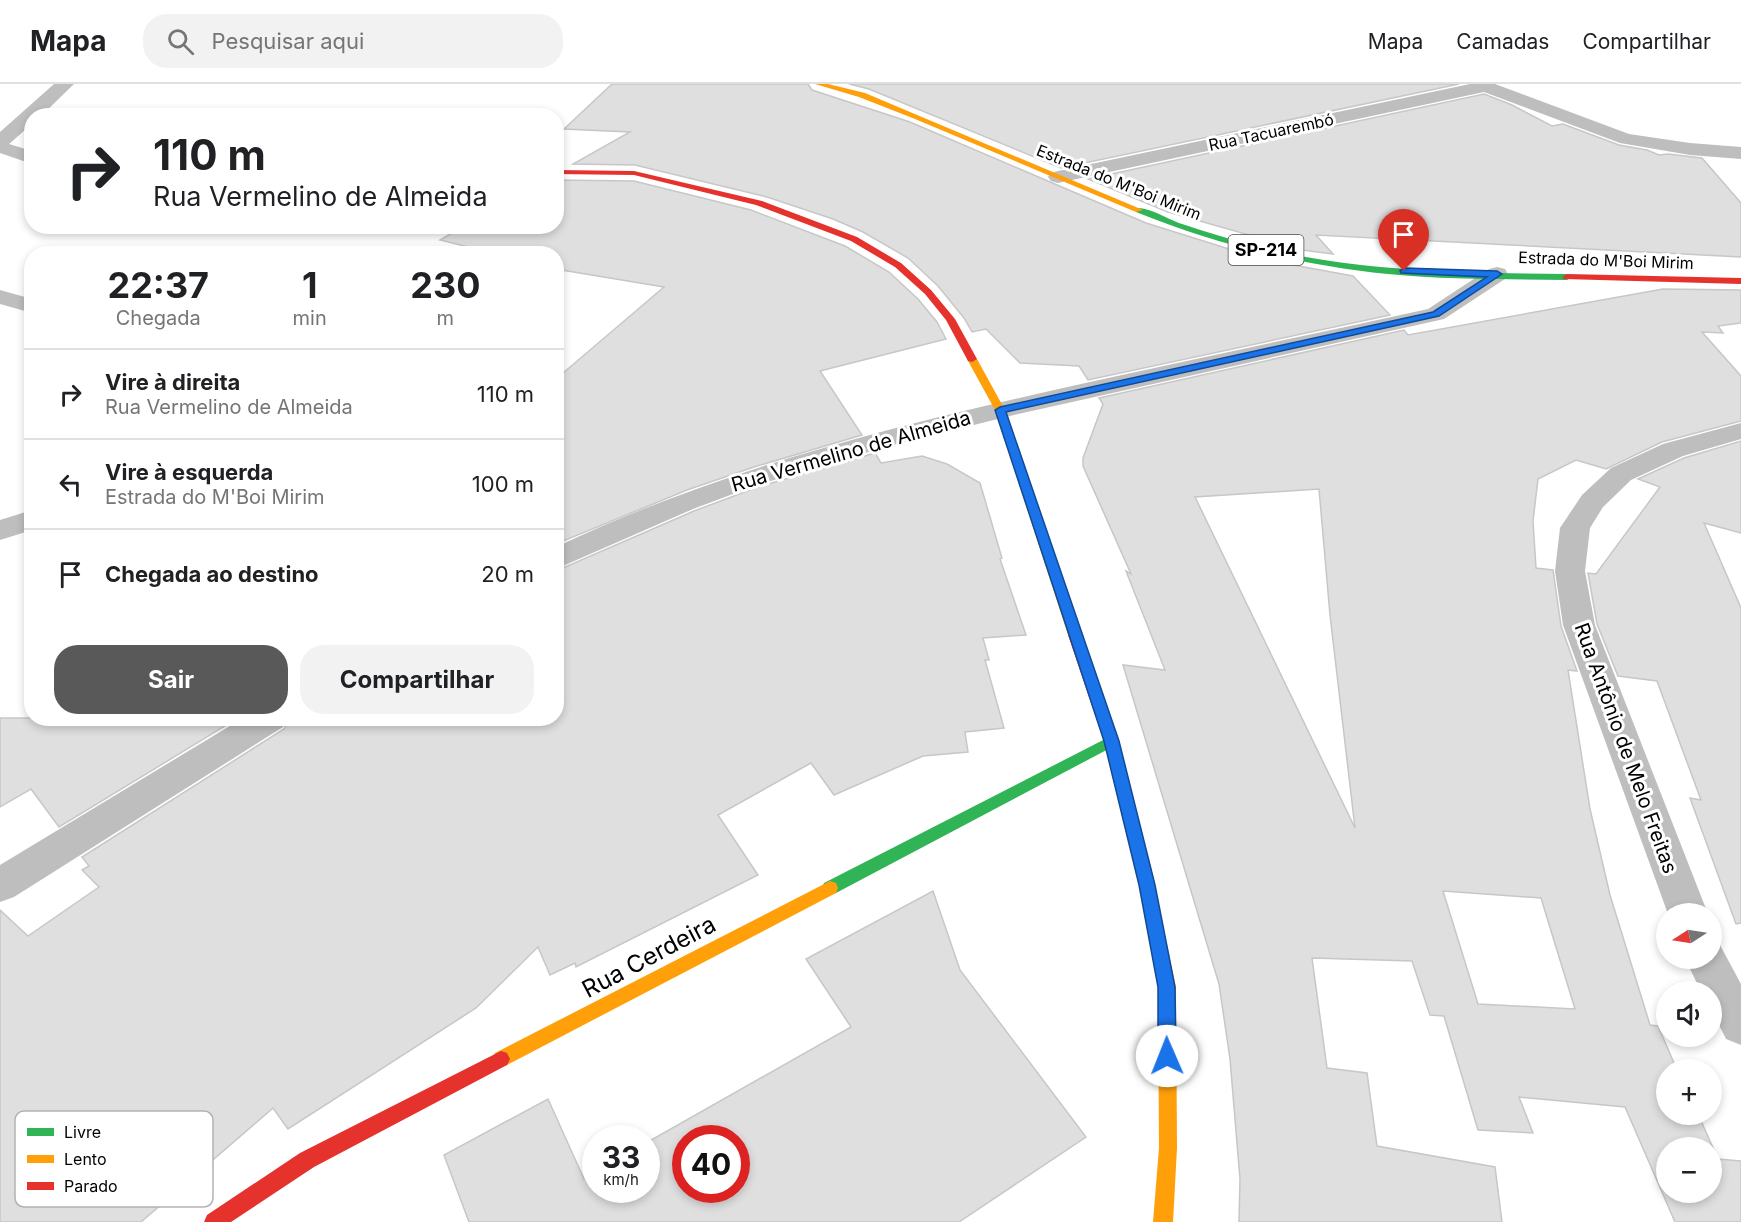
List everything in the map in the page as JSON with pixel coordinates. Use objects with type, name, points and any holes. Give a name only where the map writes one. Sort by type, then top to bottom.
[{"type":"street","points":[[38,108],[64,84]]},
{"type":"street","name":"Estrada do M'Boi Mirim","points":[[819,84],[862,95],[1159,219],[1301,259],[1425,273],[1741,281]]},
{"type":"street","name":"Rua Tacuarembó","points":[[1058,177],[1481,85],[1604,132],[1690,149],[1741,153]]},
{"type":"street","points":[[0,142],[24,120]]},
{"type":"street","points":[[0,147],[24,155]]},
{"type":"street","points":[[564,172],[634,173],[759,203],[824,226],[898,265],[928,292],[950,319],[1000,410],[1112,741],[1147,885],[1167,987],[1168,1148],[1163,1222]]},
{"type":"street","name":"Rua Vermelino de Almeida","points":[[564,555],[608,533],[694,497],[768,471],[858,445],[1000,410],[1436,314],[1497,274]]},
{"type":"street","points":[[0,297],[24,304]]},
{"type":"street","name":"Rua Antônio de Melo Freitas","points":[[1684,903],[1579,625],[1570,571],[1575,528],[1592,501],[1621,474],[1673,450],[1741,431]]},
{"type":"street","points":[[0,531],[24,522]]},
{"type":"street","points":[[0,885],[258,726]]},
{"type":"street","name":"Rua Cerdeira","points":[[214,1222],[307,1160],[1112,741]]},
{"type":"street","points":[[1711,969],[1741,1025]]},
{"type":"building","points":[[612,84],[808,84],[812,90],[910,122],[1146,223],[1261,259],[1353,276],[1390,315],[1088,380],[1079,366],[1020,363],[986,329],[972,332],[964,318],[938,286],[908,258],[863,232],[833,219],[767,197],[635,165],[573,164],[630,132],[564,129]]},
{"type":"building","points":[[849,84],[1459,84],[1061,168],[869,89]]},
{"type":"building","points":[[1484,94],[1512,105],[1552,126],[1563,124],[1619,145],[1647,150],[1659,155],[1702,158],[1741,203],[1741,257],[1316,235],[1333,254],[1302,250],[1168,212],[1088,179]]},
{"type":"building","points":[[564,180],[634,181],[751,210],[845,246],[889,272],[918,299],[937,322],[946,339],[820,371],[862,435],[754,467],[687,490],[564,541],[564,372],[664,287],[564,270],[564,246],[464,246],[440,240],[450,234],[564,234]]},
{"type":"building","points":[[1663,289],[1741,290],[1741,323],[1718,326],[1723,333],[1702,332],[1741,376],[1741,421],[1662,442],[1606,469],[1576,460],[1538,479],[1533,521],[1536,568],[1553,570],[1561,626],[1577,671],[1568,670],[1590,809],[1610,895],[1650,1025],[1656,1026],[1656,1047],[1667,1047],[1672,1059],[1656,1059],[1656,1125],[1703,1125],[1708,1137],[1656,1137],[1656,1178],[1625,1107],[1519,1097],[1533,1133],[1478,1130],[1444,1016],[1430,1015],[1412,961],[1312,958],[1327,1068],[1367,1073],[1377,1146],[1495,1167],[1502,1222],[1239,1222],[1240,1179],[1230,1059],[1219,984],[1123,665],[1165,670],[1126,571],[1131,574],[1083,466],[1083,458],[1103,404],[1099,398],[1404,330],[1408,335]],"holes":[[[1319,489],[1330,615],[1355,828],[1195,497]],[[1443,891],[1541,898],[1575,1009],[1478,1004]]]},
{"type":"building","points":[[1741,441],[1741,533],[1704,523],[1741,608],[1741,923],[1736,924],[1690,798],[1701,800],[1657,681],[1618,676],[1597,624],[1588,573],[1596,574],[1660,487],[1638,479],[1684,458]]},
{"type":"building","points":[[875,453],[881,463],[922,456],[947,464],[980,483],[1002,558],[1000,559],[1026,635],[983,638],[989,660],[985,660],[1004,728],[965,732],[968,752],[923,756],[834,795],[811,763],[718,815],[758,875],[576,967],[575,963],[550,975],[538,947],[476,1008],[288,1129],[273,1108],[213,1160],[213,1111],[15,1111],[15,1207],[158,1207],[141,1222],[0,1222],[0,910],[28,936],[99,887],[82,870],[89,866],[82,857],[286,726],[564,726],[564,568],[694,511],[758,487]]},
{"type":"building","points":[[0,718],[24,718],[24,726],[225,726],[59,827],[31,789],[0,807]]},
{"type":"building","points":[[933,891],[960,970],[1086,1137],[959,1222],[469,1222],[444,1155],[548,1099],[582,1175],[582,1203],[660,1203],[660,1135],[672,1128],[672,1203],[750,1203],[750,1125],[678,1125],[851,1027],[806,959]]},
{"type":"building","points":[[1722,1159],[1741,1161],[1741,1222],[1675,1222],[1667,1203],[1722,1203]]},
{"type":"traffic: fast","points":[[1139,210],[1243,246],[1316,262],[1426,274],[1567,277]]},
{"type":"traffic: fast","points":[[830,888],[1111,741]]},
{"type":"traffic: slow","points":[[819,84],[862,95],[918,117],[1139,210]]},
{"type":"traffic: slow","points":[[972,359],[1000,410],[1075,635]]},
{"type":"traffic: slow","points":[[501,1059],[830,888]]},
{"type":"traffic: slow","points":[[1157,936],[1167,987],[1168,1148],[1163,1222]]},
{"type":"traffic: jam","points":[[564,172],[634,173],[759,203],[854,239],[898,265],[928,292],[950,319],[972,359]]},
{"type":"traffic: jam","points":[[1567,277],[1741,281]]},
{"type":"traffic: jam","points":[[1075,635],[1111,741],[1147,885],[1157,936]]},
{"type":"traffic: jam","points":[[214,1222],[307,1160],[501,1059]]},
{"type":"route","points":[[1167,1056],[1167,987],[1147,885],[1112,741],[1000,410],[1436,314],[1497,274],[1404,271]]}]
